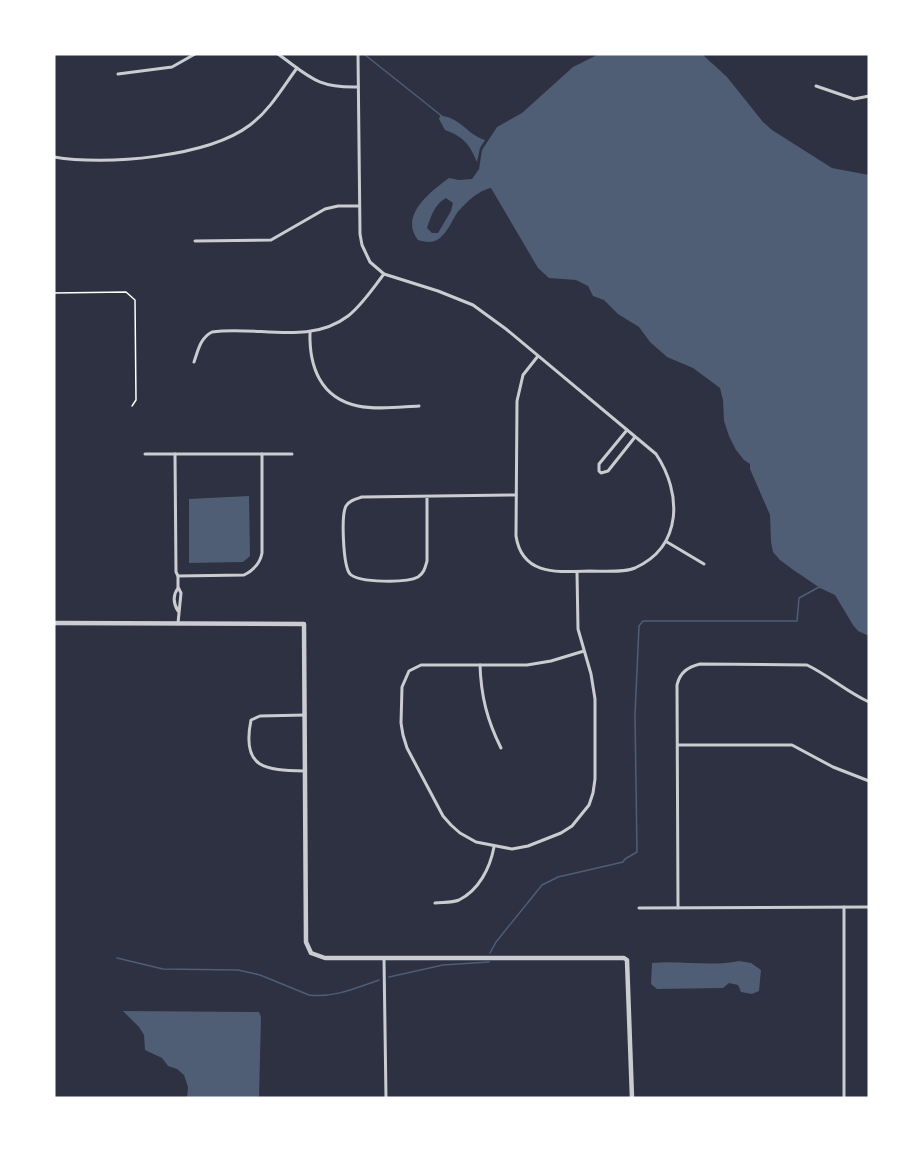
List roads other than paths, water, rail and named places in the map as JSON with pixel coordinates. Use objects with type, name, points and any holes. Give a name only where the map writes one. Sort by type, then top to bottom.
[{"type":"street","points":[[118,74],[172,67],[185,62],[195,54]]},
{"type":"street","points":[[278,54],[312,79],[326,86],[358,87]]},
{"type":"street","points":[[358,54],[358,206],[362,244],[370,262],[384,274],[474,304],[538,356],[656,454],[667,475],[674,501],[672,527],[667,542],[660,552],[633,569],[577,572],[543,569],[532,564],[517,543],[518,388],[523,375],[538,356]]},
{"type":"street","points":[[54,157],[68,160],[132,159],[211,146],[240,132],[262,115],[297,68]]},
{"type":"street","points":[[816,86],[854,99],[869,96]]},
{"type":"street","points":[[195,241],[271,240],[325,209],[338,206],[358,206]]},
{"type":"street","points":[[194,362],[202,340],[212,332],[310,332],[330,326],[347,316],[384,274]]},
{"type":"street","points":[[310,332],[309,351],[315,371],[321,382],[336,396],[358,406],[419,406]]},
{"type":"street","points":[[627,430],[599,464],[598,471],[601,473],[608,471],[636,437]]},
{"type":"street","points":[[145,454],[292,454]]},
{"type":"street","points":[[175,454],[178,587],[174,605],[178,611]]},
{"type":"street","points":[[178,576],[244,575],[252,572],[260,562],[262,553],[262,454]]},
{"type":"street","points":[[427,497],[427,561],[421,575],[408,580],[363,580],[351,574],[344,562],[344,514],[346,506],[353,500],[362,497],[516,495]]},
{"type":"street","points":[[667,542],[704,564]]},
{"type":"street","points":[[577,572],[579,639],[584,651],[591,674],[595,699],[595,779],[589,805],[572,826],[561,833],[528,846],[512,849],[494,847],[476,842],[460,833],[443,816],[408,748],[401,723],[402,687],[409,671],[421,665],[527,665],[551,661],[584,651]]},
{"type":"street","points":[[178,587],[181,593],[178,623]]},
{"type":"street","points":[[174,599],[181,599]]},
{"type":"street","points":[[54,623],[304,624],[306,942],[308,949],[315,956],[324,958],[619,957],[627,960],[632,1098]]},
{"type":"street","points":[[678,908],[677,685],[678,678],[684,671],[700,664],[807,665],[818,670],[850,693],[869,702]]},
{"type":"street","points":[[480,665],[481,691],[485,709],[501,748]]},
{"type":"street","points":[[305,715],[260,716],[251,720],[248,737],[249,748],[255,760],[265,769],[305,771]]},
{"type":"street","points":[[677,745],[792,745],[833,767],[869,782]]},
{"type":"street","points":[[435,903],[457,901],[478,885],[491,863],[494,847]]},
{"type":"street","points":[[844,907],[844,1098]]},
{"type":"street","points":[[639,909],[869,907]]},
{"type":"street","points":[[384,957],[386,1098]]},
{"type":"water","points":[[599,54],[702,54],[727,77],[772,130],[832,168],[869,175],[869,636],[858,631],[853,625],[835,595],[792,569],[773,552],[770,515],[750,469],[750,464],[736,450],[729,436],[724,421],[720,388],[693,368],[667,357],[650,342],[639,327],[618,314],[604,300],[593,296],[588,286],[576,280],[549,278],[538,268],[491,188],[477,194],[464,205],[437,240],[428,242],[418,240],[413,231],[414,214],[426,197],[449,178],[472,179],[479,169],[482,150],[497,127],[522,113],[573,67]],"holes":[[[446,198],[453,203],[438,233],[432,233],[427,228],[436,207]]]},
{"type":"water","points":[[440,116],[453,119],[474,135],[485,140],[480,148],[477,162],[465,142],[457,135],[445,130],[439,119]]},
{"type":"water","points":[[249,496],[250,556],[243,562],[189,563],[189,499]]},
{"type":"water","points":[[739,961],[751,963],[761,970],[759,991],[752,994],[741,992],[738,985],[729,983],[723,988],[657,989],[651,984],[652,963]]},
{"type":"water","points":[[123,1011],[259,1012],[261,1017],[259,1098],[187,1098],[188,1087],[184,1075],[168,1066],[162,1058],[145,1050],[144,1035]]},
{"type":"waterway","points":[[364,54],[443,117]]},
{"type":"waterway","points":[[490,953],[496,942],[542,885],[558,877],[623,862],[637,852],[635,715],[639,626],[643,621],[797,621],[799,598],[821,586]]},
{"type":"waterway","points":[[117,958],[163,969],[238,970],[260,975],[309,995],[318,996],[336,994],[379,980]]},
{"type":"waterway","points":[[389,977],[443,965],[489,962]]}]
